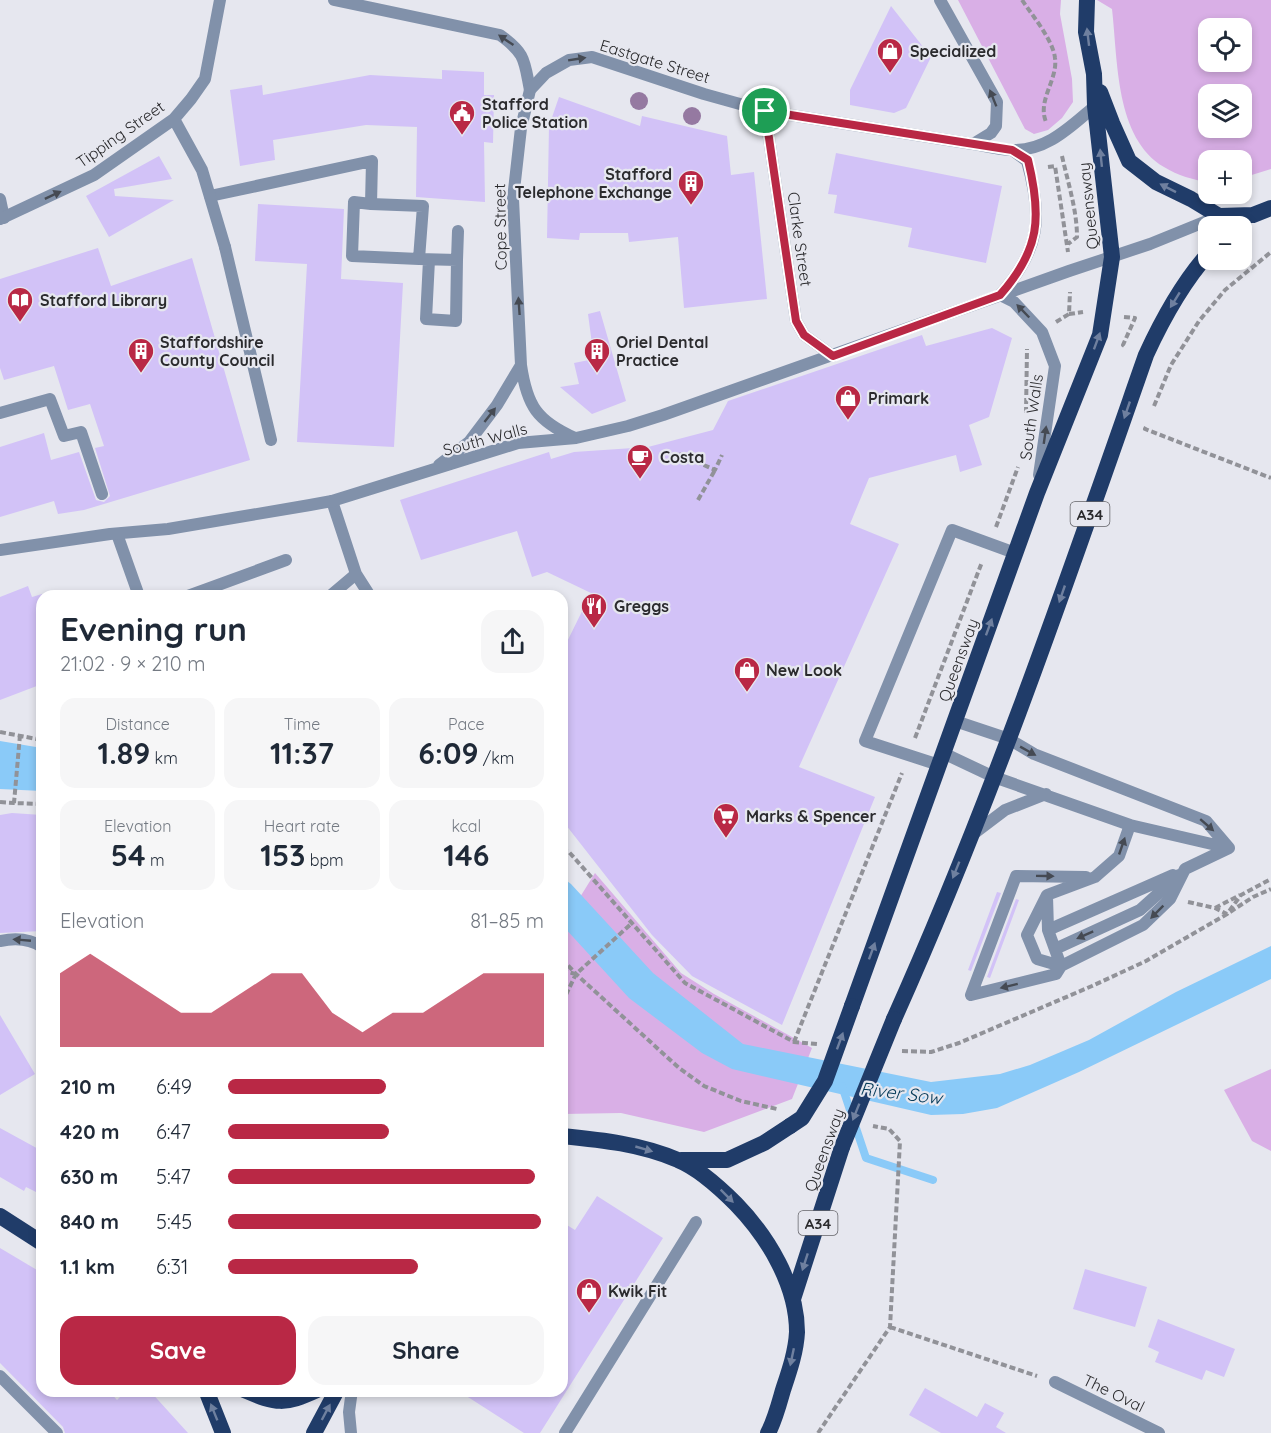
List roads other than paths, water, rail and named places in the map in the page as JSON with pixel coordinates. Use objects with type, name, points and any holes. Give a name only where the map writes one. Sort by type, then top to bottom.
[{"type":"highway","name":"Queensway","points":[[681,1160],[727,1160],[764,1143],[787,1118],[802,1118],[825,1081],[1037,493],[1100,335],[1112,257],[1095,106],[1094,74],[1086,32],[1087,0]]},
{"type":"highway","name":"Queensway","points":[[1094,74],[1129,161],[1156,182],[1220,216]]},
{"type":"highway","points":[[1220,216],[1253,215],[1271,208]]},
{"type":"highway","name":"Queensway","points":[[794,1299],[842,1147],[1009,740],[1146,355],[1172,303],[1198,266]]},
{"type":"highway","points":[[568,1137],[606,1140],[643,1148],[681,1160],[720,1188],[752,1220],[777,1260],[794,1299],[797,1333],[792,1363],[769,1430]]},
{"type":"highway","points":[[0,1216],[36,1240]]},
{"type":"highway","points":[[209,1397],[223,1433]]},
{"type":"highway","points":[[261,1397],[268,1400],[292,1401],[301,1397]]},
{"type":"highway","points":[[314,1433],[333,1397]]},
{"type":"street","name":"Tipping Street","points":[[2,219],[94,176],[174,119],[204,79],[220,0]]},
{"type":"street","points":[[334,0],[501,35],[517,47],[524,60],[530,90]]},
{"type":"street","points":[[940,0],[997,102],[996,126],[991,133],[973,144]]},
{"type":"street","name":"Eastgate Street","points":[[530,90],[546,73],[569,60],[592,57],[704,94],[765,111],[1012,150],[1037,147],[1055,139],[1095,106]]},
{"type":"street","name":"Cope Street","points":[[530,90],[521,128],[513,199],[521,365],[524,386],[531,405],[541,418],[576,438]]},
{"type":"street","name":"Clarke Street","points":[[765,111],[796,321],[804,335],[833,356]]},
{"type":"street","points":[[174,119],[202,171],[210,196],[225,248],[271,440]]},
{"type":"street","points":[[1000,295],[1016,276],[1031,247],[1036,229],[1036,202],[1028,160],[1012,150]]},
{"type":"street","points":[[210,196],[372,160],[371,204]]},
{"type":"street","points":[[0,199],[2,219]]},
{"type":"street","points":[[457,260],[424,259],[352,256],[354,202],[423,206],[424,259],[426,319],[456,321],[458,231]]},
{"type":"street","name":"South Walls","points":[[0,550],[117,534],[168,530],[332,501],[518,443],[576,438],[628,426],[833,356],[1198,224]]},
{"type":"street","name":"South Walls","points":[[1000,295],[1014,302],[1042,332],[1055,366],[1037,493]]},
{"type":"street","points":[[434,470],[469,442],[498,405],[521,365]]},
{"type":"street","points":[[0,412],[50,399],[64,436],[81,432],[102,494]]},
{"type":"street","points":[[332,501],[356,574],[366,590]]},
{"type":"street","points":[[1015,553],[952,530],[865,741],[909,755],[941,759],[1130,825],[1228,848]]},
{"type":"street","points":[[117,534],[137,590]]},
{"type":"street","points":[[204,590],[286,560]]},
{"type":"street","points":[[337,590],[356,574]]},
{"type":"street","points":[[955,721],[1009,740],[1034,754],[1206,821],[1228,848]]},
{"type":"street","points":[[970,837],[1005,810],[1046,794]]},
{"type":"street","points":[[1061,966],[1037,958],[1027,935],[1047,895],[1095,877],[1119,856],[1130,825]]},
{"type":"street","points":[[1048,930],[1228,848]]},
{"type":"street","points":[[1095,877],[1016,876],[971,995],[1056,974],[1061,966],[1143,926],[1170,899],[1185,869]]},
{"type":"street","points":[[1055,949],[1140,910],[1185,869]]},
{"type":"street","points":[[1047,895],[1048,930],[1061,966]]},
{"type":"street","points":[[0,941],[32,940],[36,943]]},
{"type":"street","points":[[565,1433],[696,1222]]},
{"type":"street","points":[[0,1376],[57,1433]]},
{"type":"street","name":"The Oval","points":[[1055,1382],[1159,1433]]},
{"type":"street","points":[[351,1397],[349,1412],[351,1433]]},
{"type":"water","points":[[0,741],[36,747],[36,791],[0,789]]},
{"type":"water","name":"River Sow","points":[[568,882],[653,973],[743,1044],[931,1082],[1000,1074],[1030,1065],[1089,1040],[1176,992],[1271,946],[1271,979],[1079,1072],[997,1108],[963,1114],[931,1115],[732,1069],[702,1053],[629,998],[568,931]]},
{"type":"waterway","points":[[842,1086],[866,1158],[933,1180]]},
{"type":"place","name":"Specialized","points":[[890,74]]},
{"type":"place","name":"Stafford Police Station","points":[[462,136]]},
{"type":"place","name":"Stafford Telephone Exchange","points":[[691,206]]},
{"type":"place","name":"Stafford Library","points":[[20,323]]},
{"type":"place","name":"Staffordshire County Council","points":[[141,374]]},
{"type":"place","name":"Oriel Dental Practice","points":[[597,374]]},
{"type":"place","name":"Primark","points":[[848,421]]},
{"type":"place","name":"Costa","points":[[640,480]]},
{"type":"place","name":"Greggs","points":[[594,629]]},
{"type":"place","name":"New Look","points":[[747,693]]},
{"type":"place","name":"Marks & Spencer","points":[[726,839]]},
{"type":"place","name":"Kwik Fit","points":[[589,1314]]}]
